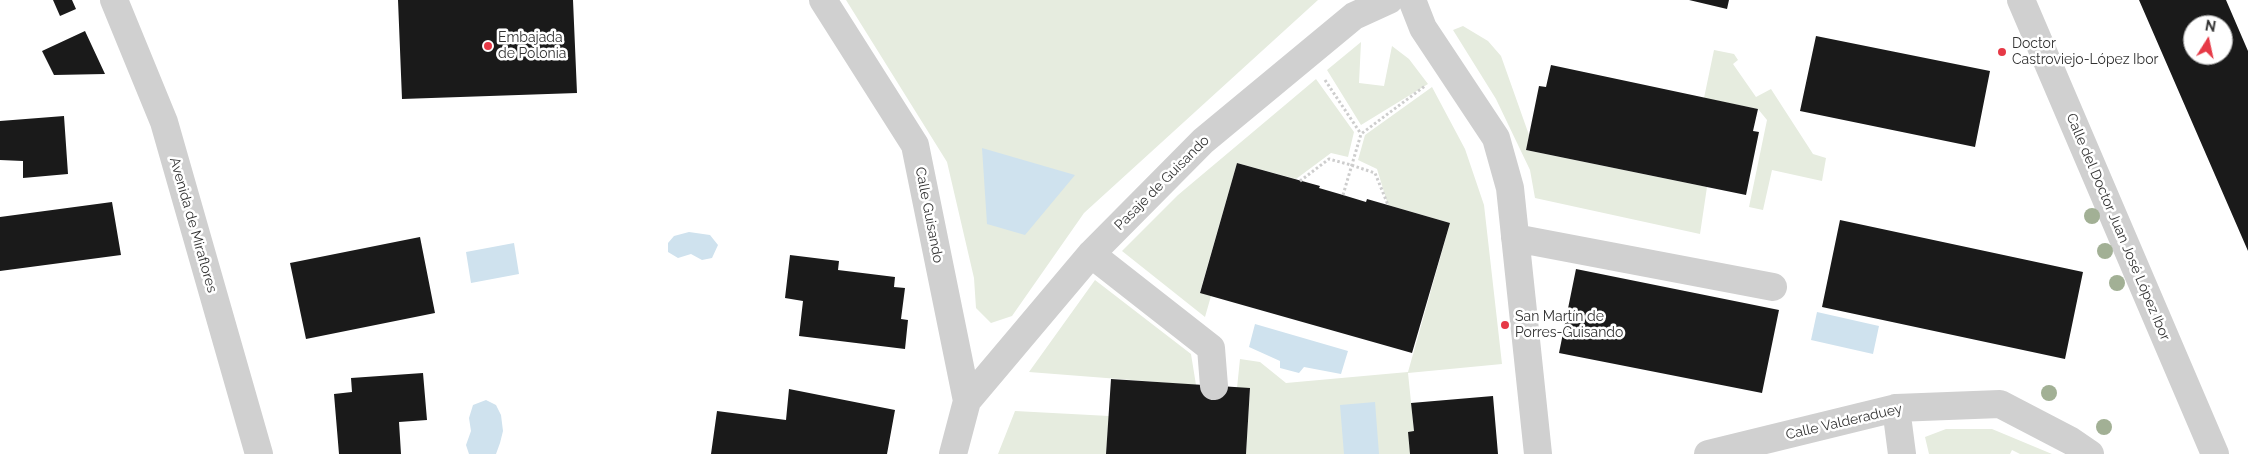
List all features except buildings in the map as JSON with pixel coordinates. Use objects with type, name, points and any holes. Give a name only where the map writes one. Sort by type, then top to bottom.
[{"type":"street","name":"Avenida de Miraflores","points":[[114,0],[164,122],[259,454]]},
{"type":"street","name":"Calle Guisando","points":[[823,0],[915,145],[967,402],[954,454]]},
{"type":"street","name":"Pasaje de Guisando","points":[[967,402],[1091,254],[1203,141],[1354,16],[1389,0]]},
{"type":"street","points":[[1412,0],[1423,28],[1496,138],[1510,188],[1538,454]]},
{"type":"street","name":"Calle del Doctor Juan José López Ibor","points":[[2021,0],[2215,454]]},
{"type":"street","points":[[1515,238],[1774,286]]},
{"type":"street","points":[[1091,254],[1211,348],[1214,386]]},
{"type":"street","name":"Calle Valderaduey","points":[[1708,454],[1896,408],[2000,404],[2071,441],[2090,454]]},
{"type":"street","points":[[1896,408],[1902,454]]},
{"type":"path","points":[[1322,74],[1361,134]]},
{"type":"path","points":[[1343,196],[1361,134],[1428,84]]},
{"type":"path","points":[[1300,180],[1328,159],[1351,165],[1375,173],[1388,205]]},
{"type":"shaded area","points":[[846,0],[1318,0],[1084,213],[1012,316],[991,323],[976,308],[974,278],[947,162]]},
{"type":"shaded area","points":[[1463,26],[1488,41],[1501,56],[1529,135],[1526,150],[1707,187],[1700,234],[1535,198],[1530,170],[1496,99],[1453,30]]},
{"type":"shaded area","points":[[1361,42],[1359,83],[1384,86],[1392,46],[1409,59],[1428,84],[1361,125],[1327,70]]},
{"type":"shaded area","points":[[1714,50],[1734,54],[1738,60],[1733,64],[1756,97],[1771,89],[1813,154],[1826,158],[1822,181],[1772,170],[1763,210],[1749,207],[1767,120],[1758,109],[1704,98]]},
{"type":"shaded area","points":[[1316,79],[1354,132],[1348,157],[1331,153],[1296,179],[1237,163],[1200,292],[1211,296],[1205,317],[1122,251],[1178,195]]},
{"type":"shaded area","points":[[1432,87],[1465,149],[1484,205],[1502,364],[1408,373],[1414,431],[1410,454],[1246,454],[1250,389],[1237,388],[1240,359],[1260,362],[1286,383],[1408,372],[1450,223],[1388,205],[1377,169],[1358,160],[1365,135]]},
{"type":"shaded area","points":[[1095,280],[1191,354],[1196,385],[1029,372]]},
{"type":"shaded area","points":[[1015,411],[1109,416],[1106,454],[998,454]]},
{"type":"shaded area","points":[[1946,429],[1992,429],[2052,454],[2020,454],[2012,450],[2010,454],[1929,454],[1925,437]]},
{"type":"water","points":[[982,148],[1075,175],[1025,235],[987,224]]},
{"type":"water","points":[[689,232],[710,235],[718,245],[712,258],[702,260],[691,254],[678,258],[668,252],[668,243],[674,236]]},
{"type":"water","points":[[514,243],[519,274],[471,283],[466,252]]},
{"type":"water","points":[[1817,312],[1879,326],[1873,354],[1811,340]]},
{"type":"water","points":[[1255,324],[1348,351],[1341,374],[1304,367],[1299,373],[1280,368],[1280,361],[1249,347]]},
{"type":"water","points":[[486,400],[496,405],[501,415],[503,431],[500,443],[496,454],[469,454],[466,445],[471,431],[469,418],[473,405]]},
{"type":"water","points":[[1375,402],[1379,454],[1344,454],[1340,405]]},
{"type":"place","name":"Embajada de Polonia","points":[[488,46]]},
{"type":"place","name":"Doctor Castroviejo-López Ibor","points":[[2002,52]]},
{"type":"place","name":"San Martín de Porres-Guisando","points":[[1505,325]]}]
